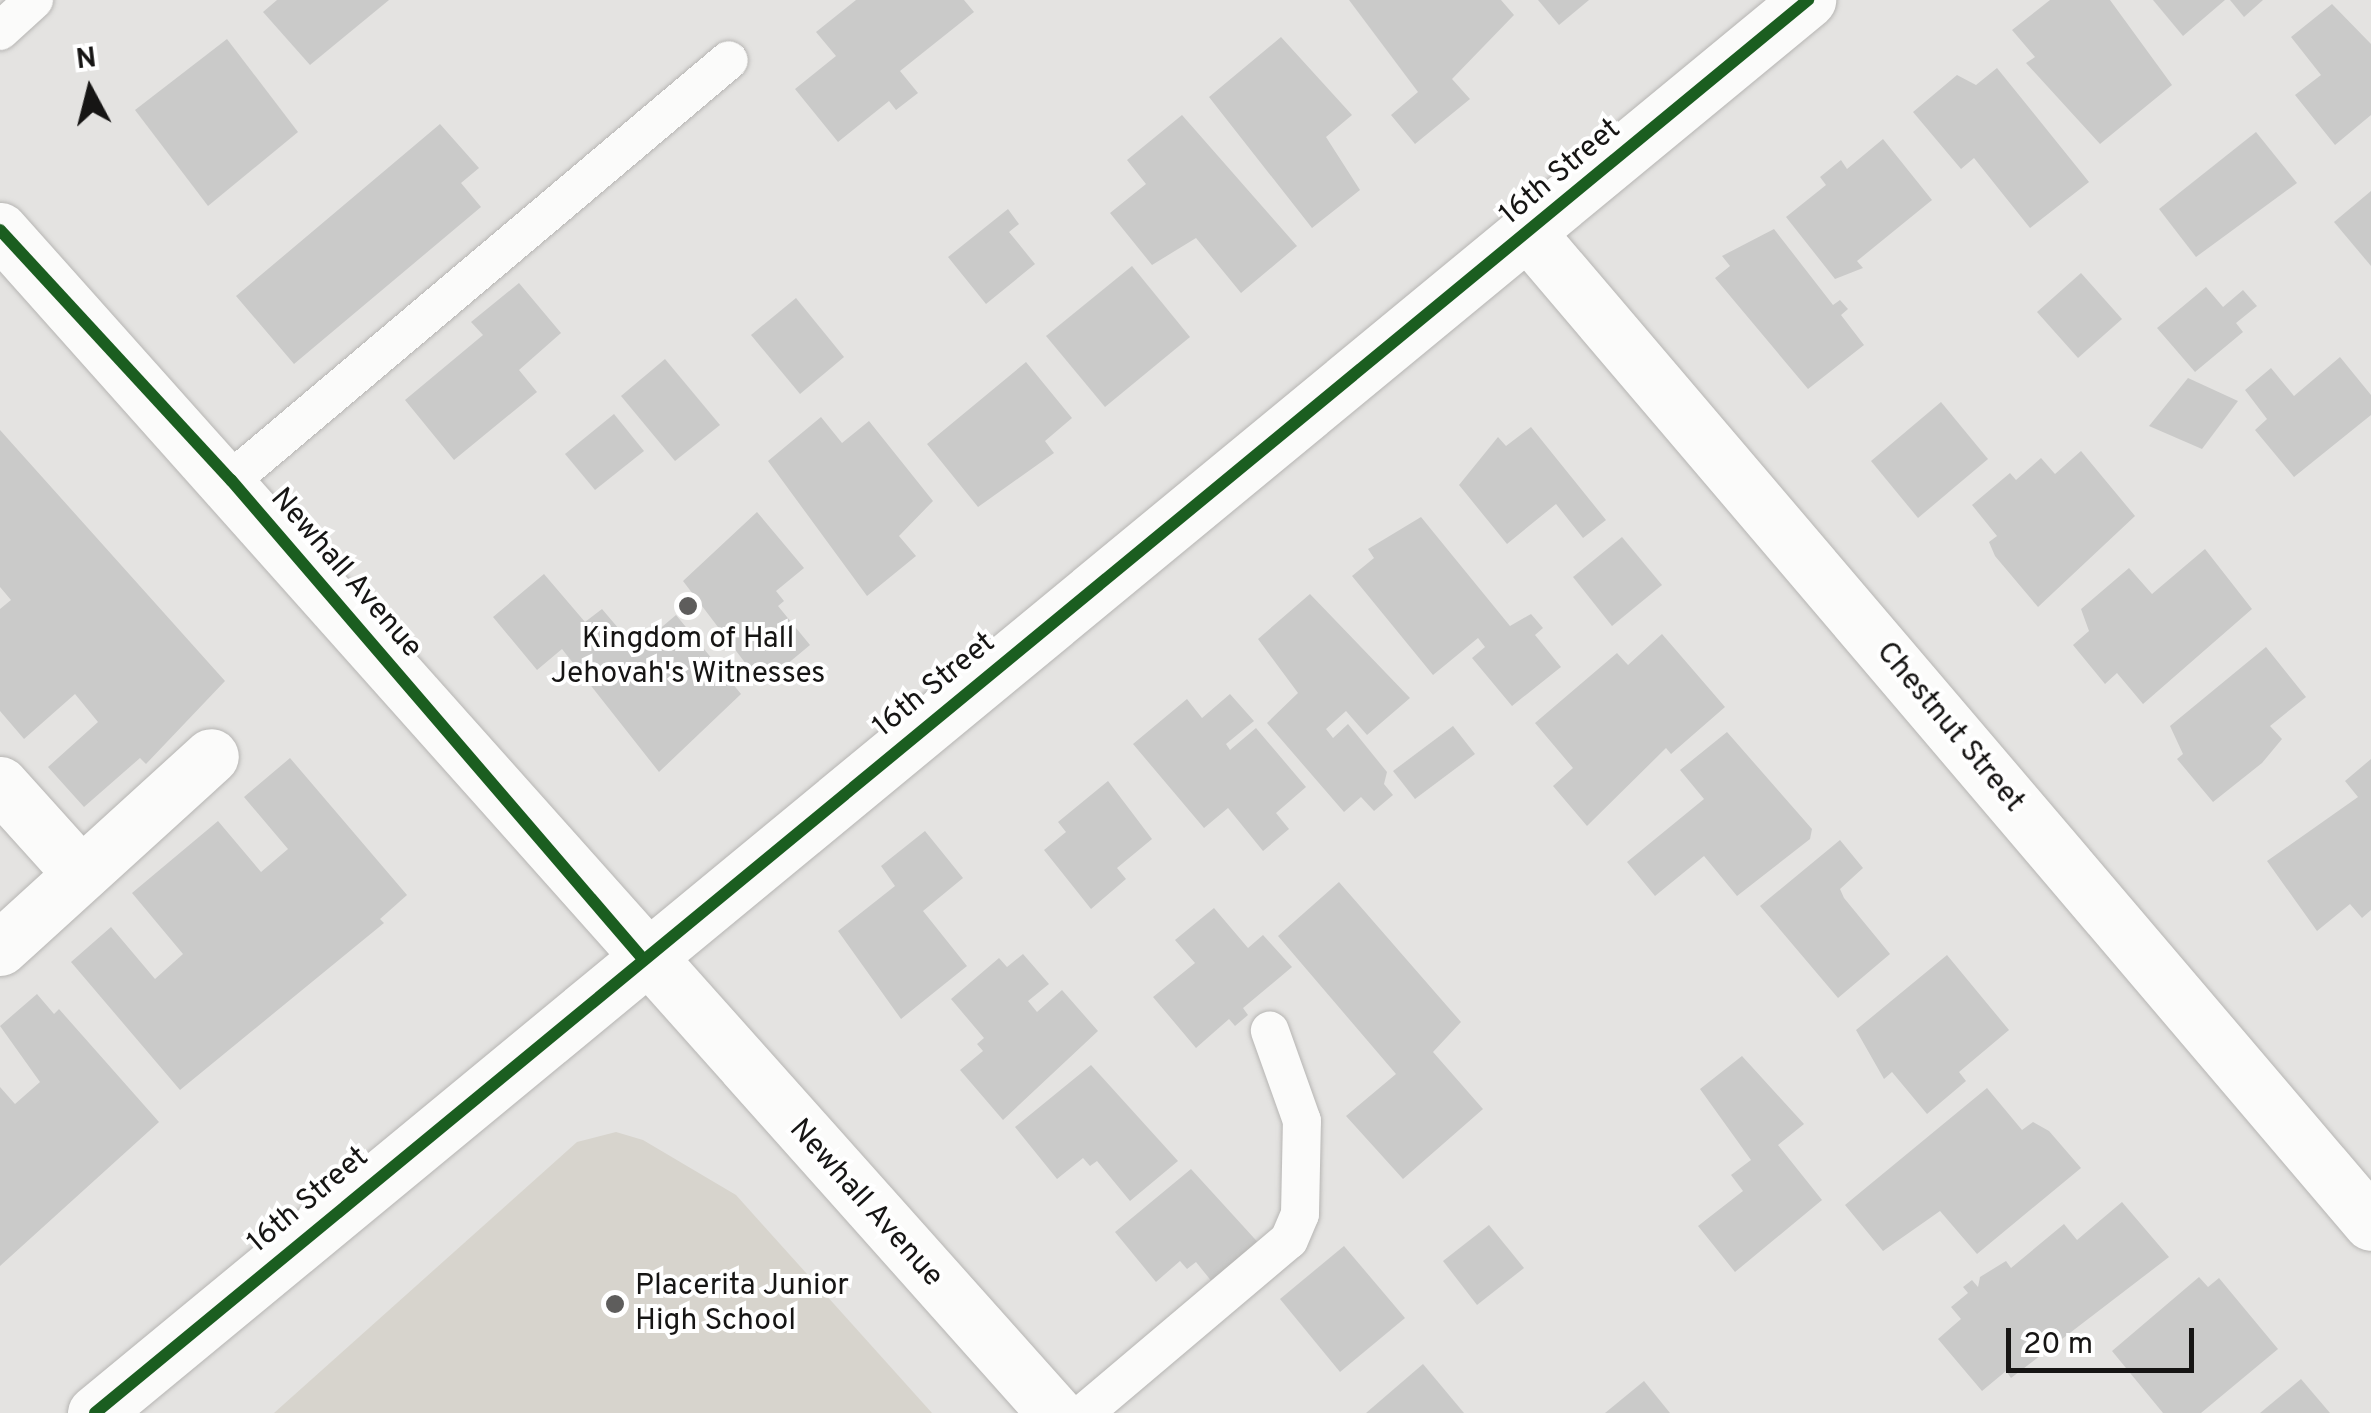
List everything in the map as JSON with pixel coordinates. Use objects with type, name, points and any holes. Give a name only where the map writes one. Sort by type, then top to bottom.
[{"type":"street","name":"16th Street","points":[[95,1413],[1808,0]]},
{"type":"street","name":"Newhall Avenue","points":[[0,230],[231,480],[643,960],[1056,1413]]},
{"type":"street","name":"Chestnut Street","points":[[1528,233],[2371,1223]]},
{"type":"street","points":[[0,948],[212,756]]},
{"type":"street","points":[[0,784],[81,874]]},
{"type":"lane","points":[[0,31],[34,0]]},
{"type":"lane","points":[[231,480],[729,60]]},
{"type":"lane","points":[[1084,1413],[1289,1240],[1300,1214],[1302,1122],[1270,1031]]},
{"type":"shaded area","name":"Placerita Junior High School","points":[[616,1132],[643,1140],[736,1195],[932,1413],[274,1413],[577,1142]]},
{"type":"building","points":[[277,0],[389,0],[310,65],[263,12]]},
{"type":"building","points":[[856,0],[964,0],[974,12],[900,71],[918,93],[896,110],[889,101],[838,142],[795,89],[836,56],[816,32]]},
{"type":"building","points":[[1349,0],[1501,0],[1514,15],[1452,79],[1470,99],[1415,144],[1391,115],[1418,92]]},
{"type":"building","points":[[1538,0],[1589,0],[1559,25]]},
{"type":"building","points":[[2050,0],[2110,0],[2172,85],[2100,144],[2026,63],[2035,57],[2012,30]]},
{"type":"building","points":[[2153,0],[2225,0],[2183,36]]},
{"type":"building","points":[[2230,0],[2263,0],[2244,17]]},
{"type":"building","points":[[2332,4],[2371,44],[2371,115],[2335,145],[2295,95],[2321,75],[2291,37]]},
{"type":"building","points":[[1281,37],[1352,115],[1326,137],[1360,190],[1312,228],[1209,97]]},
{"type":"building","points":[[227,39],[298,132],[208,206],[135,110]]},
{"type":"building","points":[[1997,68],[2089,182],[2030,228],[1974,158],[1961,169],[1913,112],[1957,75],[1976,85]]},
{"type":"building","points":[[1182,115],[1297,246],[1241,293],[1196,238],[1152,265],[1110,213],[1146,184],[1127,160]]},
{"type":"building","points":[[440,124],[479,168],[461,183],[481,207],[294,364],[236,296]]},
{"type":"building","points":[[2256,132],[2297,183],[2196,257],[2159,209]]},
{"type":"building","points":[[1883,139],[1932,200],[1857,261],[1863,268],[1835,279],[1786,217],[1826,185],[1820,177],[1841,160],[1847,169]]},
{"type":"building","points":[[2371,191],[2371,266],[2334,222]]},
{"type":"building","points":[[1008,209],[1019,224],[1009,232],[1035,264],[986,304],[948,257]]},
{"type":"building","points":[[1774,229],[1833,305],[1840,300],[1848,309],[1841,315],[1864,345],[1808,389],[1715,278],[1730,266],[1722,256]]},
{"type":"building","points":[[1132,266],[1190,337],[1105,407],[1046,336]]},
{"type":"building","points":[[2081,273],[2122,319],[2078,358],[2037,312]]},
{"type":"building","points":[[519,283],[561,333],[519,370],[537,392],[454,460],[405,400],[483,335],[471,322]]},
{"type":"building","points":[[2206,287],[2223,307],[2243,290],[2257,306],[2236,323],[2243,332],[2195,372],[2157,328]]},
{"type":"building","points":[[796,298],[844,357],[800,394],[751,335]]},
{"type":"building","points":[[2340,357],[2371,395],[2371,415],[2294,477],[2255,430],[2267,419],[2245,390],[2271,368],[2294,396]]},
{"type":"building","points":[[665,359],[720,425],[675,461],[621,396]]},
{"type":"building","points":[[1026,362],[1072,418],[1045,441],[1054,453],[978,507],[927,444]]},
{"type":"building","points":[[2188,378],[2238,401],[2202,449],[2149,426]]},
{"type":"building","points":[[1941,402],[1988,459],[1918,518],[1871,461]]},
{"type":"building","points":[[614,414],[644,451],[595,490],[565,454]]},
{"type":"building","points":[[821,417],[842,443],[869,421],[933,501],[899,536],[916,556],[867,596],[768,461]]},
{"type":"building","points":[[1531,427],[1606,520],[1583,538],[1556,504],[1507,544],[1459,485],[1498,437],[1506,446]]},
{"type":"building","points":[[0,430],[225,681],[146,764],[140,758],[84,807],[48,767],[98,722],[75,694],[24,739],[0,711],[0,609],[11,600],[0,587]]},
{"type":"building","points":[[2081,451],[2135,516],[2038,607],[1995,556],[1989,542],[1997,536],[1972,505],[2010,473],[2016,480],[2041,458],[2055,474]]},
{"type":"building","points":[[757,512],[804,568],[776,591],[784,601],[778,606],[810,645],[762,685],[683,581]]},
{"type":"building","points":[[1421,517],[1510,626],[1531,614],[1543,628],[1535,635],[1561,667],[1512,706],[1472,658],[1485,647],[1478,638],[1433,675],[1352,576],[1374,558],[1368,549]]},
{"type":"building","points":[[1622,537],[1662,585],[1612,626],[1573,577]]},
{"type":"building","points":[[2205,549],[2252,609],[2143,704],[2117,673],[2105,684],[2073,645],[2089,631],[2081,609],[2129,568],[2152,594]]},
{"type":"building","points":[[544,574],[585,622],[602,609],[636,649],[676,615],[741,694],[659,772],[562,649],[537,670],[493,617]]},
{"type":"building","points":[[1310,594],[1410,698],[1367,735],[1346,711],[1326,729],[1333,738],[1348,724],[1387,772],[1384,784],[1393,795],[1374,811],[1361,797],[1344,812],[1267,723],[1298,693],[1258,639]]},
{"type":"building","points":[[1662,634],[1725,707],[1671,754],[1666,748],[1587,826],[1553,786],[1573,768],[1535,723],[1617,653],[1628,665]]},
{"type":"building","points":[[2266,647],[2306,697],[2270,726],[2282,739],[2262,763],[2213,802],[2177,759],[2183,754],[2170,726]]},
{"type":"building","points":[[1230,694],[1254,721],[1226,744],[1230,750],[1256,728],[1306,787],[1276,813],[1289,829],[1263,851],[1228,808],[1204,828],[1133,744],[1187,699],[1202,718]]},
{"type":"building","points":[[1453,726],[1475,754],[1415,799],[1393,771]]},
{"type":"building","points":[[1727,732],[1812,829],[1810,839],[1737,896],[1704,856],[1655,896],[1627,862],[1704,799],[1680,770]]},
{"type":"building","points":[[290,758],[407,895],[380,919],[384,923],[180,1090],[71,962],[111,927],[155,979],[183,954],[132,893],[218,821],[261,872],[288,849],[244,797]]},
{"type":"building","points":[[2371,759],[2371,910],[2362,918],[2350,904],[2317,931],[2267,861],[2358,797],[2345,781]]},
{"type":"building","points":[[1108,781],[1152,839],[1117,868],[1126,879],[1091,909],[1044,850],[1066,832],[1058,822]]},
{"type":"building","points":[[925,831],[963,878],[923,911],[967,966],[901,1019],[838,931],[895,886],[881,866]]},
{"type":"building","points":[[1840,840],[1863,868],[1840,889],[1890,954],[1838,998],[1760,906]]},
{"type":"building","points":[[1339,882],[1461,1022],[1433,1052],[1483,1109],[1403,1179],[1346,1116],[1396,1074],[1278,936]]},
{"type":"building","points":[[1214,908],[1248,948],[1263,935],[1292,967],[1243,1008],[1248,1015],[1235,1026],[1229,1019],[1196,1048],[1153,997],[1195,963],[1175,940]]},
{"type":"building","points":[[1023,954],[1049,984],[1028,1001],[1037,1012],[1062,990],[1098,1031],[1003,1120],[960,1070],[983,1051],[977,1044],[984,1038],[951,999],[999,958],[1007,967]]},
{"type":"building","points":[[1947,955],[2009,1030],[1959,1072],[1966,1081],[1927,1114],[1892,1072],[1884,1079],[1856,1030]]},
{"type":"building","points":[[37,994],[54,1014],[59,1009],[159,1122],[0,1266],[0,1087],[15,1104],[40,1082],[0,1026]]},
{"type":"building","points":[[1742,1056],[1804,1124],[1778,1145],[1822,1200],[1735,1272],[1698,1226],[1743,1191],[1731,1175],[1751,1160],[1700,1089]]},
{"type":"building","points":[[1091,1065],[1178,1161],[1130,1201],[1097,1161],[1090,1166],[1083,1158],[1057,1179],[1015,1127]]},
{"type":"building","points":[[1987,1088],[2022,1130],[2033,1122],[2049,1131],[2081,1168],[1977,1254],[1940,1211],[1883,1251],[1845,1205]]},
{"type":"building","points":[[1191,1169],[1264,1249],[1217,1288],[1196,1262],[1187,1269],[1180,1261],[1156,1282],[1115,1232]]},
{"type":"building","points":[[2122,1202],[2169,1257],[2011,1378],[2006,1371],[1982,1391],[1938,1339],[1961,1319],[1951,1307],[1968,1293],[1963,1287],[1972,1280],[1978,1287],[1980,1277],[2006,1261],[2011,1268],[2064,1224],[2077,1240]]},
{"type":"building","points":[[1489,1225],[1524,1268],[1477,1305],[1443,1261]]},
{"type":"building","points":[[1344,1246],[1405,1318],[1340,1372],[1280,1299]]},
{"type":"building","points":[[2199,1277],[2208,1287],[2219,1278],[2278,1349],[2201,1413],[2163,1413],[2112,1351]]},
{"type":"building","points":[[1423,1364],[1464,1413],[1366,1413]]},
{"type":"building","points":[[2301,1379],[2330,1413],[2260,1413]]},
{"type":"building","points":[[1644,1381],[1670,1413],[1605,1413]]},
{"type":"cycle path","points":[[95,1413],[1808,0]]},
{"type":"cycle path","points":[[0,230],[231,480],[643,959]]},
{"type":"place","name":"Kingdom of Hall Jehovah's Witnesses","points":[[688,606]]},
{"type":"place","name":"Placerita Junior High School","points":[[615,1304]]}]
